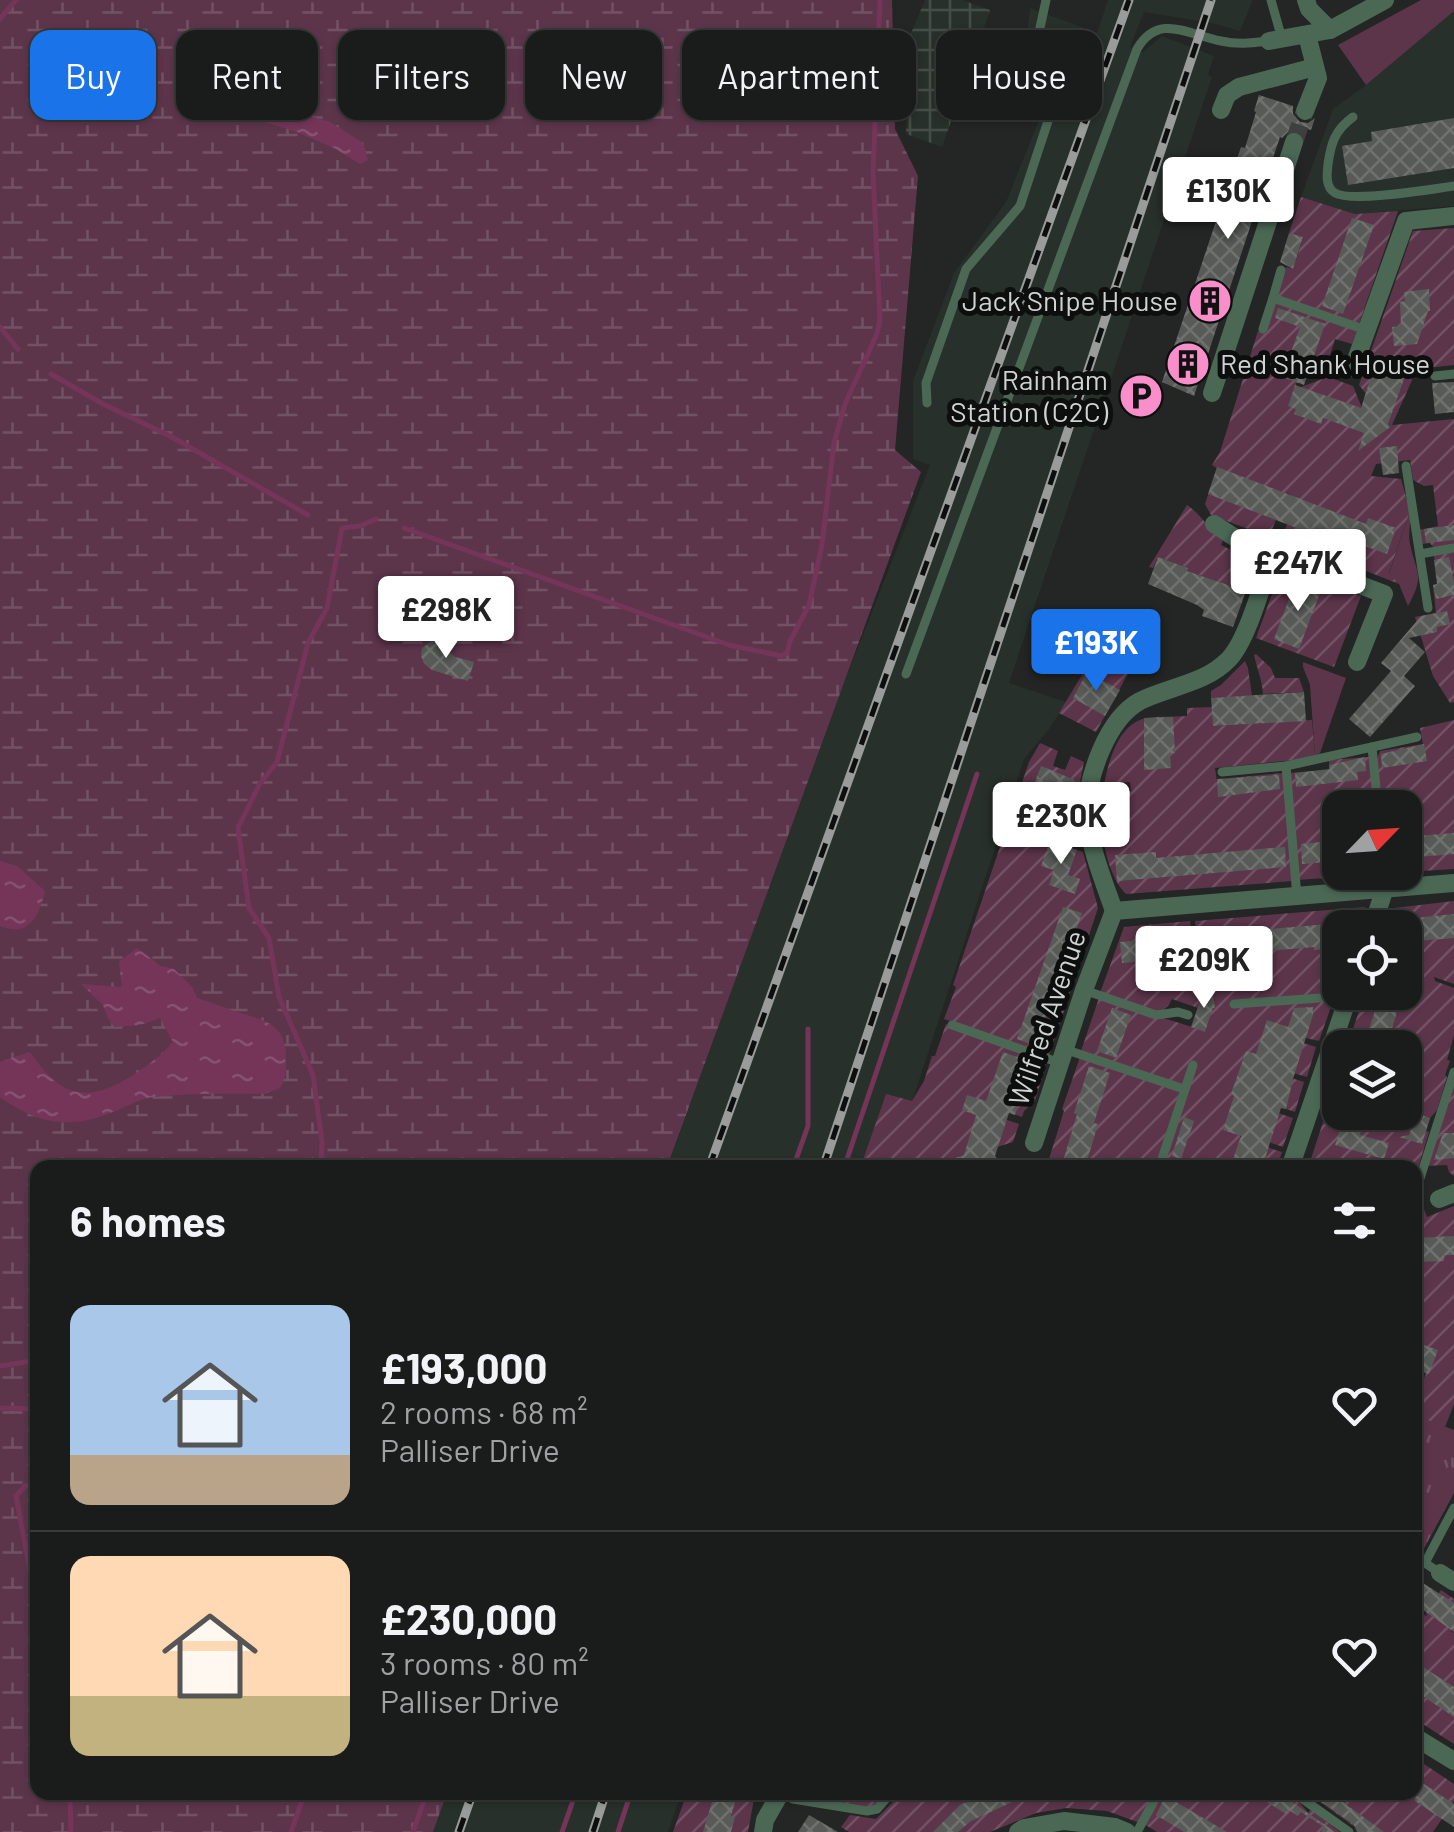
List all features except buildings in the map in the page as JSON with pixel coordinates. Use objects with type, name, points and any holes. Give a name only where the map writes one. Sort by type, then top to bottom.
[{"type":"street","points":[[1306,0],[1309,9],[1330,30]]},
{"type":"street","points":[[1275,40],[1330,30],[1386,0]]},
{"type":"street","points":[[1305,111],[1318,78],[1308,36]]},
{"type":"street","points":[[1221,110],[1227,95],[1239,87],[1315,67]]},
{"type":"street","points":[[1212,392],[1294,142]]},
{"type":"street","points":[[1353,368],[1406,221],[1454,216]]},
{"type":"street","points":[[1214,524],[1234,537],[1384,594],[1358,662]]},
{"type":"street","points":[[1274,553],[1232,656],[1212,675],[1137,702],[1117,721],[1092,776],[1088,815],[1096,858],[1114,911],[1297,897],[1333,890]]},
{"type":"street","points":[[1422,882],[1454,883]]},
{"type":"street","name":"Wilfred Avenue","points":[[1034,1142],[1114,911]]},
{"type":"street","points":[[1293,1160],[1344,1010]]},
{"type":"street","points":[[1422,1740],[1454,1761]]},
{"type":"street","points":[[764,1832],[765,1820],[777,1800]]},
{"type":"street","points":[[1018,1832],[1064,1821],[1127,1832]]},
{"type":"lane","points":[[927,403],[926,383],[966,269],[1020,206],[1052,109],[1035,51],[1046,0]]},
{"type":"lane","points":[[906,674],[1137,49],[1158,28],[1240,44],[1275,40],[1271,0]]},
{"type":"lane","points":[[1353,117],[1334,137],[1330,149],[1326,177],[1335,193],[1404,194],[1454,186]]},
{"type":"lane","points":[[1263,329],[1281,270]]},
{"type":"lane","points":[[1273,298],[1368,331]]},
{"type":"lane","points":[[1435,376],[1454,374]]},
{"type":"lane","points":[[1406,466],[1428,608]]},
{"type":"lane","points":[[1420,554],[1454,548]]},
{"type":"lane","points":[[1222,772],[1286,766],[1417,737]]},
{"type":"lane","points":[[1372,747],[1376,790]]},
{"type":"lane","points":[[1286,766],[1297,897]]},
{"type":"lane","points":[[1084,990],[1156,1016],[1178,1012],[1188,1015]]},
{"type":"lane","points":[[1234,1004],[1322,996]]},
{"type":"lane","points":[[952,1025],[1184,1089]]},
{"type":"lane","points":[[1162,1160],[1193,1064]]},
{"type":"lane","points":[[1422,1172],[1454,1072]]},
{"type":"lane","points":[[1447,1578],[1425,1563],[1454,1508]]},
{"type":"lane","points":[[799,1800],[867,1811],[877,1810],[885,1800]]},
{"type":"lane","points":[[1137,1832],[1155,1800]]},
{"type":"lane","points":[[1303,1800],[1349,1832]]},
{"type":"shaded area","points":[[925,0],[962,0],[990,10],[983,30],[936,30],[936,120],[951,120],[942,147],[906,134],[906,120],[916,120],[916,30],[912,30]]},
{"type":"shaded area","points":[[1108,0],[1253,0],[1240,31],[1144,12],[1130,47],[1143,52],[1162,36],[1214,56],[1208,74],[1212,77],[1009,683],[1066,702],[1024,759],[912,1102],[886,1095],[863,1160],[670,1160],[842,688],[930,465],[913,459],[913,381],[954,273],[1006,202],[1039,120],[1102,120],[1102,30],[1098,30]]},
{"type":"shaded area","points":[[1030,8],[1089,30],[1027,30]]},
{"type":"shaded area","points":[[1454,11],[1454,206],[1355,214],[1301,197],[1333,109]]},
{"type":"shaded area","points":[[444,1800],[679,1800],[668,1832],[433,1832]]},
{"type":"green space","points":[[0,0],[892,0],[893,30],[682,30],[682,120],[895,120],[895,129],[918,176],[895,450],[921,472],[670,1160],[30,1160],[30,1800],[444,1800],[433,1832],[0,1832]]},
{"type":"green space","points":[[1421,0],[1454,0],[1454,11],[1366,85],[1338,45]]},
{"type":"green space","points":[[1301,197],[1355,214],[1398,211],[1359,324],[1276,296],[1286,267],[1293,269],[1303,238],[1289,233]]},
{"type":"green space","points":[[1454,228],[1454,365],[1417,369],[1392,425],[1454,419],[1454,545],[1434,548],[1430,543],[1422,544],[1420,530],[1438,526],[1433,485],[1424,486],[1413,480],[1410,460],[1376,464],[1371,476],[1401,479],[1410,511],[1389,573],[1399,584],[1351,565],[1366,525],[1355,521],[1340,563],[1280,542],[1297,499],[1287,493],[1269,537],[1211,515],[1205,504],[1217,468],[1212,465],[1220,452],[1258,331],[1266,333],[1275,302],[1357,330],[1352,344],[1335,339],[1326,368],[1306,378],[1299,376],[1290,401],[1301,387],[1328,377],[1353,386],[1362,408],[1379,413],[1391,426],[1359,385],[1413,231]]},
{"type":"green space","points":[[1187,505],[1224,537],[1221,545],[1252,560],[1254,571],[1246,591],[1158,557],[1153,568],[1149,567]]},
{"type":"green space","points":[[1410,511],[1409,540],[1418,581],[1408,606],[1399,584],[1389,574]]},
{"type":"green space","points":[[1454,552],[1454,702],[1450,703],[1433,676],[1415,617],[1436,613],[1434,556]]},
{"type":"green space","points":[[1288,572],[1361,596],[1334,667],[1256,638],[1278,578]]},
{"type":"green space","points":[[1103,640],[1136,659],[1096,732],[1059,713]]},
{"type":"green space","points":[[1256,654],[1271,668],[1275,678],[1299,678],[1304,692],[1263,694]]},
{"type":"green space","points":[[1245,661],[1252,696],[1211,698],[1211,691]]},
{"type":"green space","points":[[1303,662],[1346,678],[1320,753],[1315,755],[1310,685]]},
{"type":"green space","points":[[1212,707],[1214,726],[1312,720],[1315,755],[1215,768],[1217,782],[1283,773],[1293,881],[1126,894],[1113,875],[1101,821],[1102,798],[1131,791],[1130,782],[1104,784],[1116,745],[1128,728],[1146,718],[1187,716],[1187,708]]},
{"type":"green space","points":[[1454,720],[1454,869],[1422,871],[1422,790],[1380,790],[1380,751],[1423,744],[1420,728]]},
{"type":"green space","points":[[1040,743],[1058,751],[1053,766],[1065,770],[1071,756],[1084,762],[1070,831],[1047,823],[1044,830],[1052,834],[1051,841],[1083,852],[1098,908],[1049,1056],[944,1019],[1029,762]]},
{"type":"green space","points":[[1369,757],[1373,790],[1322,790],[1322,878],[1297,880],[1289,773],[1329,770],[1329,760]]},
{"type":"green space","points":[[1454,901],[1454,984],[1434,977],[1435,981],[1454,988],[1454,1035],[1447,1077],[1437,1110],[1430,1118],[1420,1160],[1311,1160],[1322,1125],[1322,1130],[1422,1130],[1422,1030],[1353,1030],[1359,1010],[1422,1010],[1422,910],[1393,910]]},
{"type":"green space","points":[[1322,911],[1322,995],[1230,1001],[1230,1006],[1322,1002],[1322,1010],[1330,1010],[1319,1041],[1284,1037],[1316,1047],[1307,1077],[1266,1065],[1273,1072],[1304,1082],[1295,1112],[1263,1101],[1260,1107],[1293,1118],[1283,1147],[1238,1131],[1241,1139],[1282,1152],[1279,1160],[1165,1160],[1196,1062],[1190,1061],[1182,1086],[1081,1051],[1099,998],[1205,1031],[1215,1007],[1213,992],[1206,992],[1204,964],[1198,957],[1195,921]]},
{"type":"green space","points":[[1190,921],[1201,1009],[1172,999],[1159,1013],[1100,993],[1124,927]]},
{"type":"green space","points":[[946,1024],[1047,1061],[1035,1101],[1022,1117],[985,1104],[987,1113],[1019,1124],[1013,1142],[997,1147],[969,1138],[970,1151],[977,1160],[863,1160],[886,1094],[912,1101]]},
{"type":"green space","points":[[1080,1057],[1180,1091],[1157,1160],[1047,1160]]},
{"type":"green space","points":[[1454,1081],[1454,1176],[1447,1165],[1426,1166]]},
{"type":"green space","points":[[1422,1204],[1427,1217],[1454,1206],[1454,1404],[1445,1427],[1422,1418],[1426,1373],[1422,1372]]},
{"type":"green space","points":[[1422,1418],[1454,1430],[1454,1493],[1422,1552]]},
{"type":"green space","points":[[1441,1590],[1454,1599],[1454,1744],[1422,1723],[1422,1614],[1427,1616]]},
{"type":"green space","points":[[1422,1763],[1454,1784],[1454,1801],[1433,1832],[1362,1832],[1317,1800],[1422,1800]]},
{"type":"green space","points":[[684,1800],[754,1800],[748,1832],[673,1832]]},
{"type":"green space","points":[[823,1800],[881,1800],[872,1808]]},
{"type":"green space","points":[[895,1800],[1153,1800],[1140,1823],[1107,1811],[1066,1808],[1036,1813],[990,1832],[849,1832],[841,1827],[850,1815],[876,1819]]},
{"type":"green space","points":[[1157,1800],[1294,1800],[1340,1832],[1157,1832],[1144,1824]]},
{"type":"water","points":[[318,118],[330,122],[363,143],[368,160],[360,164],[297,132],[258,120]]},
{"type":"water","points":[[0,861],[17,866],[45,891],[36,916],[26,927],[0,926]]},
{"type":"water","points":[[137,948],[161,966],[174,969],[197,998],[263,1020],[277,1030],[286,1058],[280,1088],[263,1094],[153,1097],[95,1118],[66,1122],[26,1113],[0,1097],[0,1062],[30,1052],[51,1078],[62,1086],[86,1093],[130,1077],[173,1042],[160,1018],[140,1025],[114,1027],[103,1005],[81,984],[122,987],[119,962]]},
{"type":"waterway","points":[[0,19],[16,0]]},
{"type":"waterway","points":[[404,528],[729,645],[782,656],[787,653],[809,605],[822,545],[834,443],[845,404],[880,321],[873,172],[880,2]]},
{"type":"waterway","points":[[0,327],[18,349]]},
{"type":"waterway","points":[[51,374],[308,515]]},
{"type":"waterway","points":[[321,1160],[313,1075],[279,997],[269,938],[249,908],[238,828],[259,785],[277,762],[308,643],[327,608],[342,528],[376,519]]},
{"type":"waterway","points":[[847,1160],[977,774]]},
{"type":"waterway","points":[[796,1160],[808,1126],[808,1029]]},
{"type":"waterway","points":[[0,1366],[30,1361]]},
{"type":"waterway","points":[[0,1408],[30,1409]]},
{"type":"waterway","points":[[30,1485],[16,1496],[30,1570]]},
{"type":"waterway","points":[[70,1800],[71,1832]]},
{"type":"waterway","points":[[291,1832],[302,1800]]},
{"type":"waterway","points":[[413,1832],[424,1800]]},
{"type":"waterway","points":[[562,1832],[573,1800]]},
{"type":"waterway","points":[[618,1832],[628,1800]]},
{"type":"tunnel","points":[[1294,142],[1305,111]]},
{"type":"railway","points":[[712,1160],[1129,0]]},
{"type":"railway","points":[[826,1160],[1211,0]]},
{"type":"railway","points":[[459,1832],[470,1800]]},
{"type":"railway","points":[[593,1832],[603,1800]]},
{"type":"place","name":"Jack Snipe House","points":[[1210,301]]},
{"type":"place","name":"Red Shank House","points":[[1188,364]]},
{"type":"place","name":"Rainham Station (C2C)","points":[[1141,396]]}]
